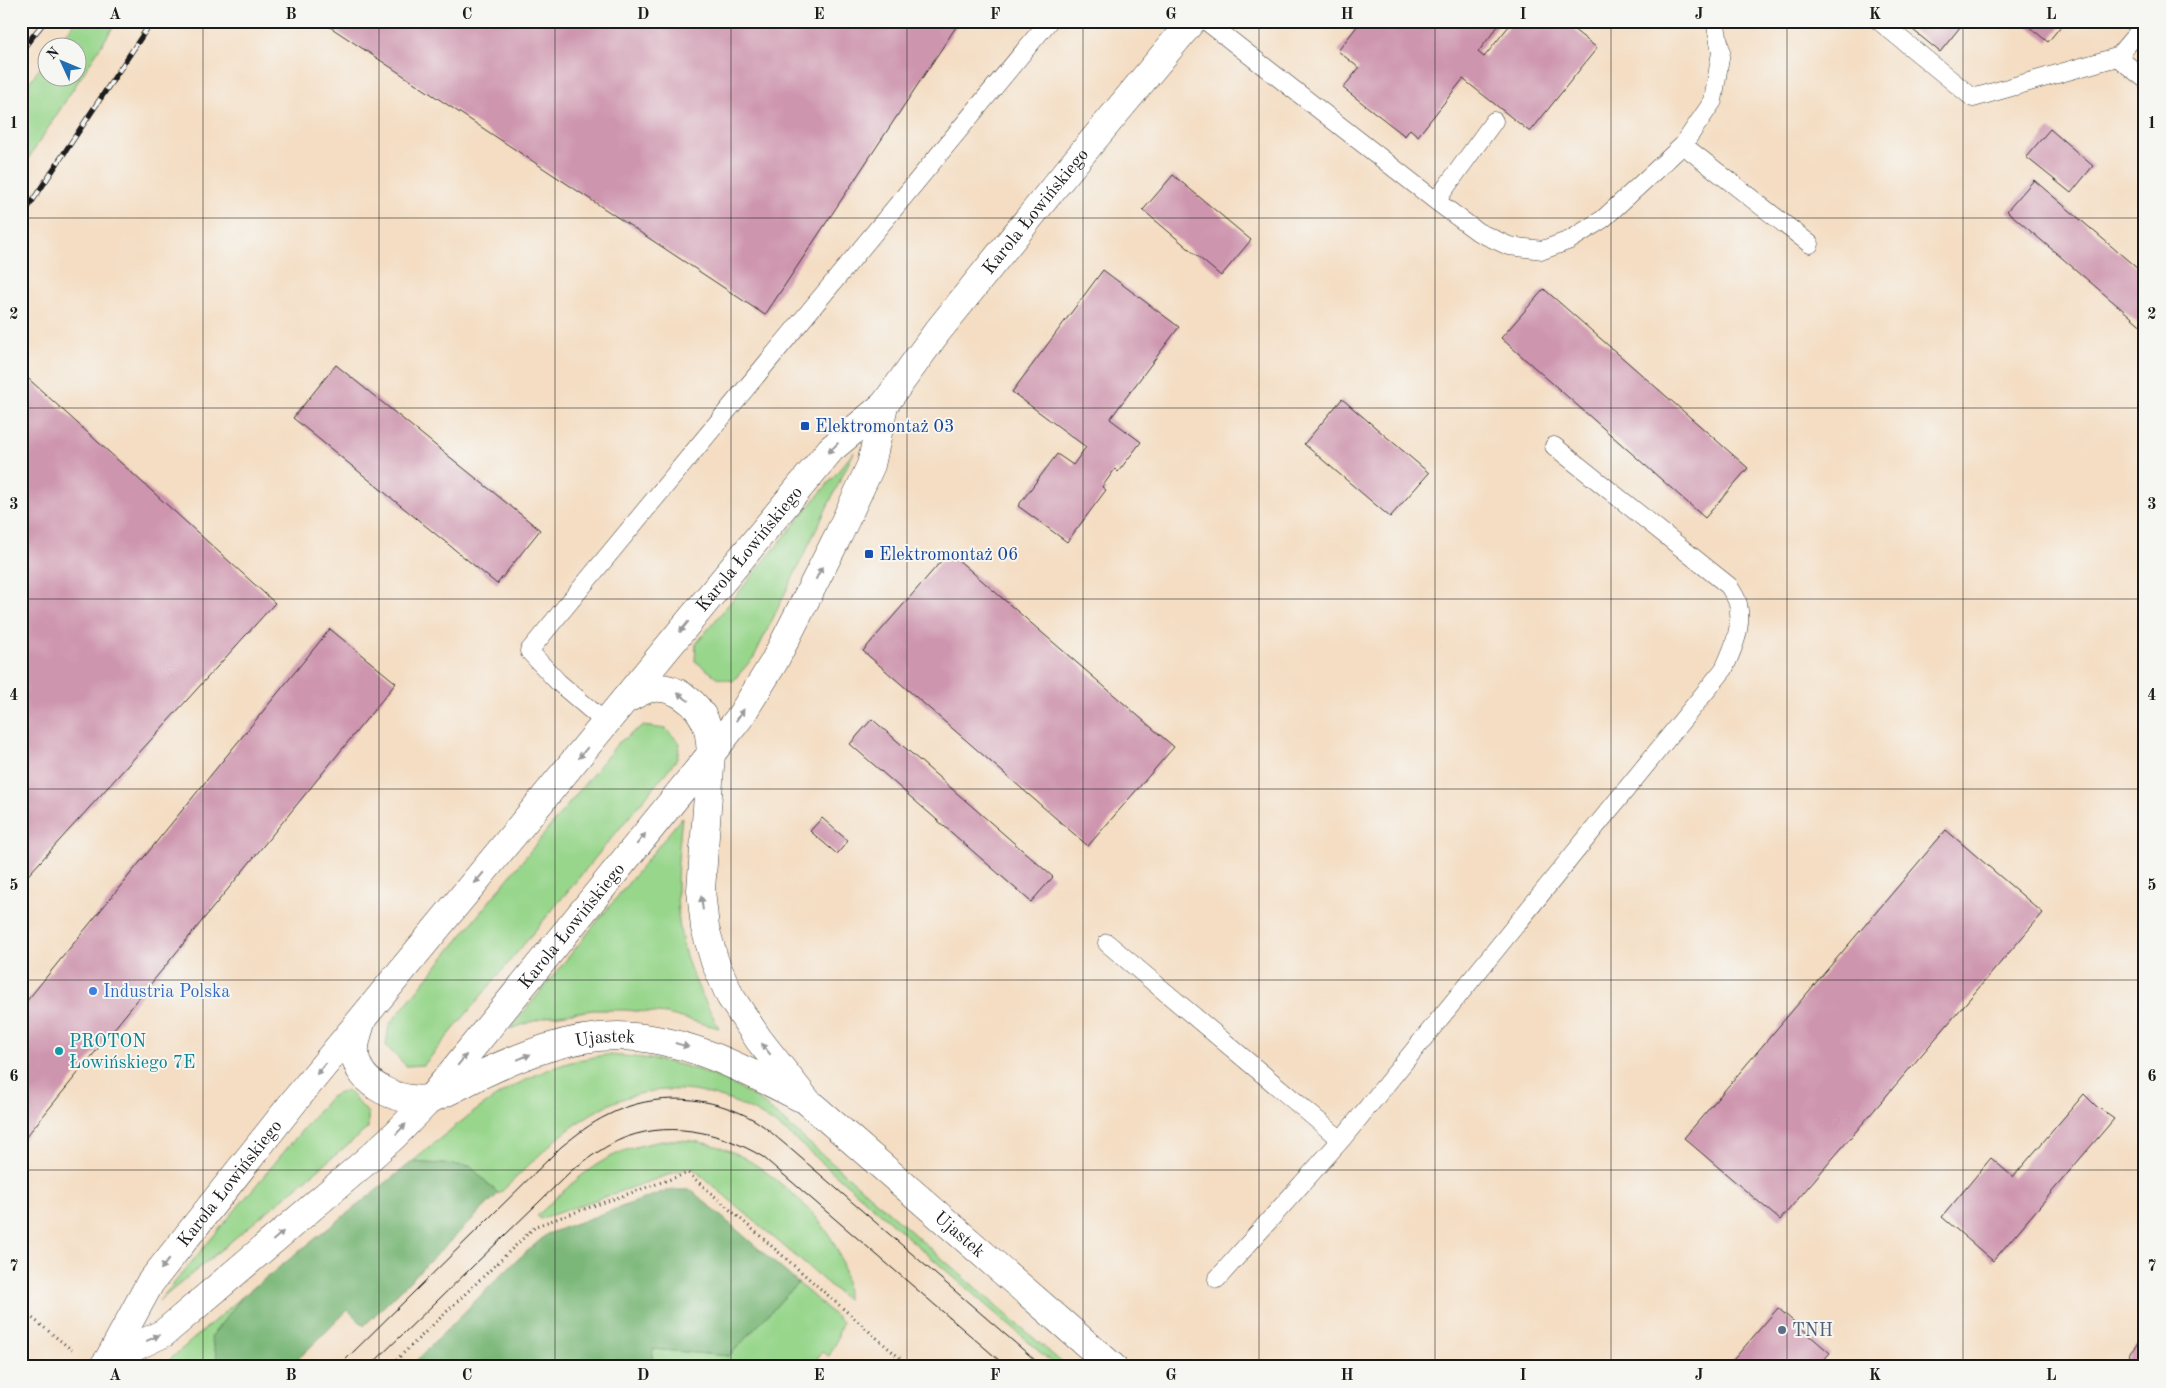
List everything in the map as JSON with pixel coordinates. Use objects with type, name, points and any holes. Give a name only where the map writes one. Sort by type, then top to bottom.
[{"type":"street","name":"Karola Łowińskiego","points":[[106,1363],[150,1283],[363,1018],[831,449],[884,405],[937,332],[1051,190],[1192,21]]},
{"type":"street","name":"Karola Łowińskiego","points":[[106,1363],[164,1333],[376,1152],[431,1098],[711,754],[740,717],[774,662],[834,542],[871,465],[884,405]]},
{"type":"street","name":"Karola Łowińskiego","points":[[624,701],[651,688],[665,688],[681,694],[694,706],[705,721],[711,754]]},
{"type":"street","name":"Ujastek","points":[[711,754],[700,890],[705,928],[715,962],[730,996],[759,1040],[808,1101],[1113,1367]]},
{"type":"street","name":"Karola Łowińskiego","points":[[363,1018],[356,1041],[355,1054],[367,1078],[381,1091],[395,1096],[431,1098]]},
{"type":"street","name":"Ujastek","points":[[431,1098],[490,1070],[545,1048],[581,1039],[617,1036],[656,1039],[684,1045],[717,1058],[808,1101]]},
{"type":"lane","points":[[606,723],[558,682],[528,651],[1049,21]]},
{"type":"lane","points":[[1206,21],[1478,232],[1509,246],[1543,250],[1570,240],[1602,219],[1683,145],[1713,101],[1721,52],[1715,21]]},
{"type":"lane","points":[[1879,21],[1974,98],[2117,57],[2145,24]]},
{"type":"lane","points":[[2117,57],[2145,79]]},
{"type":"lane","points":[[1436,201],[1494,121]]},
{"type":"lane","points":[[1683,145],[1810,244]]},
{"type":"lane","points":[[1217,1279],[1341,1140],[1724,669],[1734,647],[1739,626],[1738,603],[1729,586],[1554,446]]},
{"type":"lane","points":[[1107,943],[1341,1140]]},
{"type":"path","points":[[388,1367],[536,1226],[688,1173],[910,1367]]},
{"type":"path","points":[[21,1309],[72,1350]]},
{"type":"green space","points":[[76,21],[117,21],[88,66],[88,38],[63,38]]},
{"type":"green space","points":[[38,71],[38,88],[74,88],[21,170],[21,93]]},
{"type":"green space","points":[[854,452],[754,657],[733,681],[718,678],[695,661],[696,644]]},
{"type":"green space","points":[[642,726],[666,729],[680,743],[677,759],[424,1065],[406,1066],[386,1046],[389,1025],[618,743]]},
{"type":"green space","points":[[682,817],[677,899],[682,940],[695,980],[719,1028],[667,1014],[626,1010],[593,1010],[546,1017],[510,1029]]},
{"type":"green space","points":[[607,1055],[650,1059],[689,1067],[745,1091],[763,1103],[1067,1367],[1057,1367],[789,1134],[768,1119],[722,1098],[699,1092],[674,1090],[650,1092],[625,1098],[586,1117],[547,1148],[499,1194],[470,1166],[412,1162],[456,1125],[502,1093],[552,1068],[578,1060]]},
{"type":"green space","points":[[347,1090],[368,1113],[368,1128],[159,1301],[330,1097]]},
{"type":"green space","points":[[670,1140],[704,1143],[733,1152],[774,1178],[800,1201],[822,1225],[838,1251],[846,1282],[847,1300],[691,1167],[540,1219],[537,1216],[582,1176],[611,1156],[628,1149]]},
{"type":"green space","points":[[412,1162],[470,1166],[498,1194],[364,1326],[348,1310],[290,1367],[220,1367],[211,1337],[243,1296]]},
{"type":"green space","points":[[668,1190],[691,1190],[798,1283],[729,1356],[653,1349],[652,1360],[643,1367],[410,1367],[508,1268],[547,1234]]},
{"type":"green space","points":[[798,1283],[842,1322],[835,1345],[829,1356],[822,1352],[811,1367],[660,1367],[652,1360],[652,1349],[729,1356]]},
{"type":"green space","points":[[243,1296],[211,1337],[220,1367],[161,1367]]},
{"type":"green space","points":[[940,1361],[976,1367],[924,1367],[920,1363]]},
{"type":"building","points":[[321,21],[960,21],[765,315]]},
{"type":"building","points":[[1361,21],[1502,21],[1478,52],[1484,57],[1513,21],[1563,21],[1597,48],[1530,132],[1463,79],[1418,136],[1410,129],[1405,136],[1343,88],[1359,68],[1338,51]]},
{"type":"building","points":[[1902,21],[1965,21],[1940,52]]},
{"type":"building","points":[[2022,21],[2065,21],[2048,42]]},
{"type":"building","points":[[2050,129],[2093,166],[2071,193],[2026,157]]},
{"type":"building","points":[[1173,175],[1251,240],[1221,276],[1143,210]]},
{"type":"building","points":[[2034,180],[2145,275],[2145,329],[2007,211]]},
{"type":"building","points":[[1103,270],[1179,327],[1110,419],[1141,442],[1118,472],[1115,469],[1102,487],[1106,490],[1067,542],[1018,506],[1057,454],[1073,465],[1086,447],[1012,392]]},
{"type":"building","points":[[1544,289],[1748,468],[1705,518],[1501,338]]},
{"type":"building","points":[[336,365],[540,530],[497,584],[293,418]]},
{"type":"building","points":[[21,372],[275,603],[21,883]]},
{"type":"building","points":[[1342,399],[1429,473],[1390,517],[1304,444]]},
{"type":"building","points":[[949,552],[1174,747],[1088,846],[863,651]]},
{"type":"building","points":[[330,629],[396,683],[21,1143],[21,1008]]},
{"type":"building","points":[[872,719],[1053,877],[1031,902],[850,744]]},
{"type":"building","points":[[822,818],[848,841],[837,854],[810,831]]},
{"type":"building","points":[[1946,830],[2043,913],[1780,1220],[1684,1138]]},
{"type":"building","points":[[2084,1094],[2096,1106],[2114,1119],[1993,1261],[1942,1217],[1991,1158],[2013,1177]]},
{"type":"building","name":"TNH","points":[[1778,1308],[1830,1353],[1817,1367],[1727,1367]]},
{"type":"building","points":[[2145,1335],[2145,1367],[2121,1367],[2130,1356],[2129,1354]]},
{"type":"tram line","points":[[338,1367],[561,1147],[608,1115],[626,1107],[663,1099],[702,1101],[739,1112],[756,1121],[1043,1367]]},
{"type":"tram line","points":[[369,1367],[572,1170],[617,1141],[635,1134],[673,1130],[692,1131],[729,1140],[763,1157],[1007,1367]]},
{"type":"railway","points":[[21,51],[45,21]]},
{"type":"railway","points":[[21,218],[152,21]]},
{"type":"place","name":"Elektromontaż 03","points":[[805,426]]},
{"type":"place","name":"Elektromontaż 06","points":[[869,554]]},
{"type":"place","name":"Industria Polska","points":[[93,991]]},
{"type":"place","name":"PROTON Łowińskiego 7E","points":[[59,1051]]},
{"type":"place","name":"TNH","points":[[1782,1330]]}]
